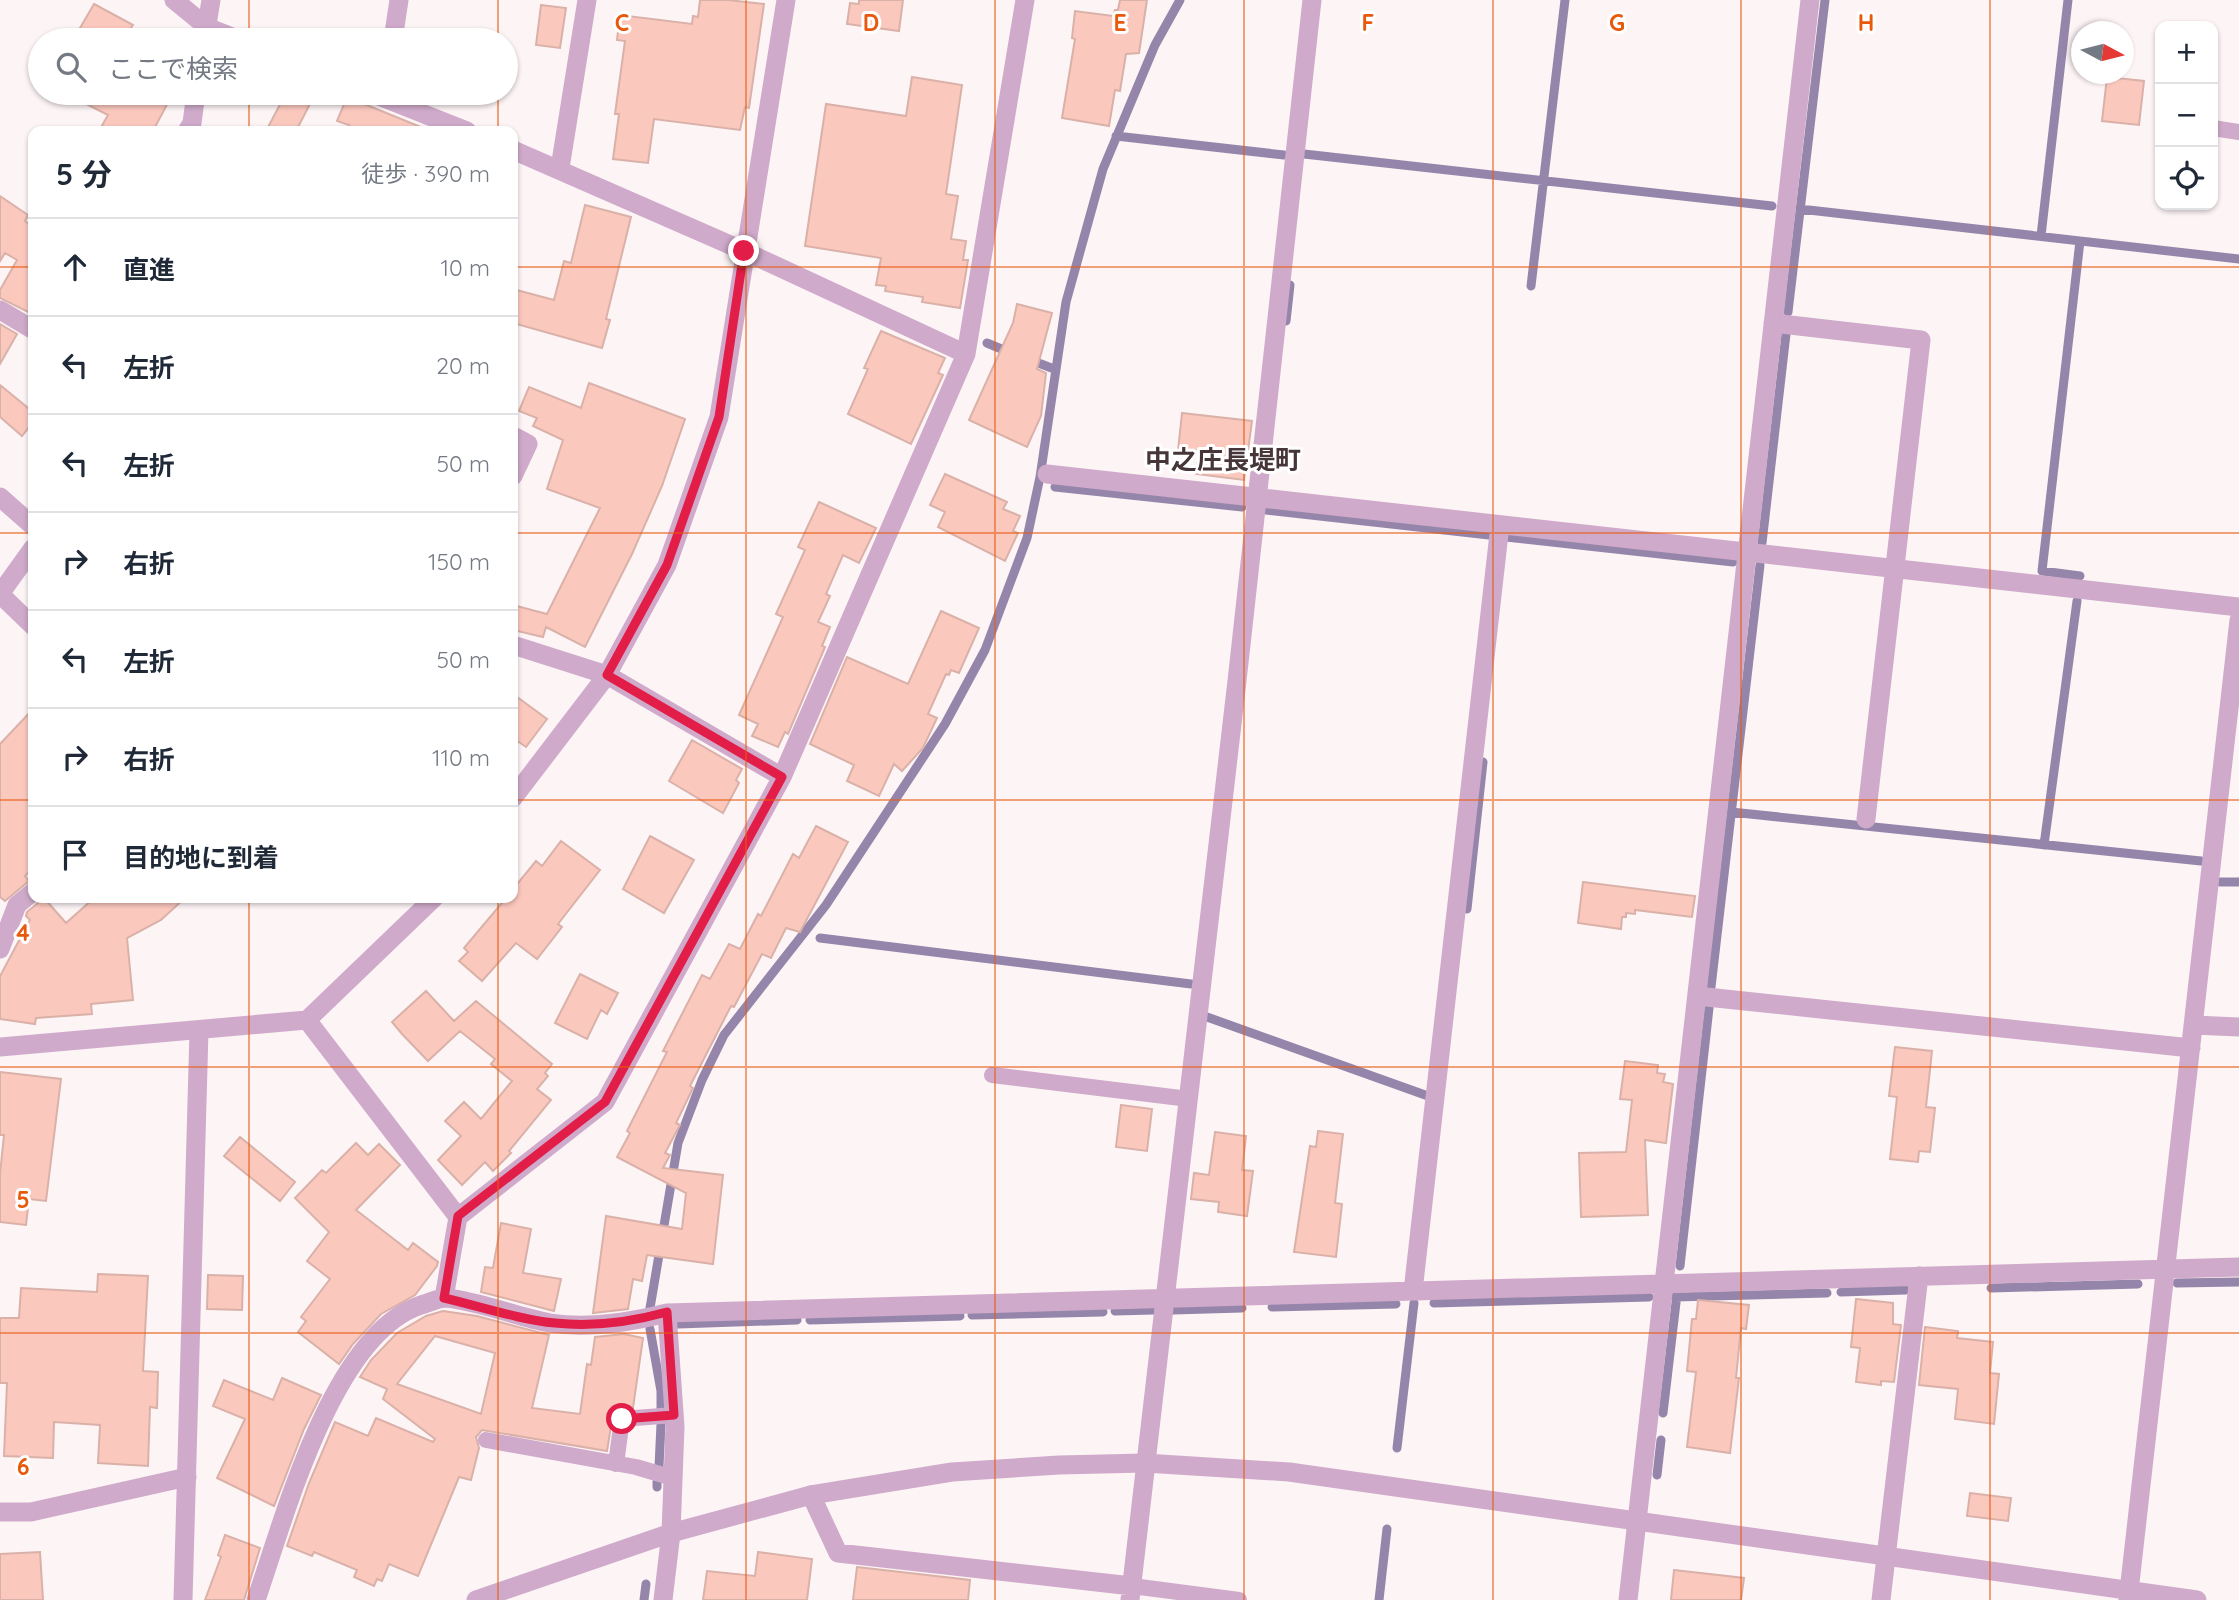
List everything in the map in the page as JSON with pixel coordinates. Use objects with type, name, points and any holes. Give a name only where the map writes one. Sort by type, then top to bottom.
[{"type":"street","points":[[174,0],[200,28]]},
{"type":"street","points":[[207,28],[211,0]]},
{"type":"street","points":[[395,28],[399,0]]},
{"type":"street","points":[[560,168],[587,0]]},
{"type":"street","points":[[518,791],[607,675],[667,565],[719,417],[786,0]]},
{"type":"street","points":[[444,1298],[458,1216],[605,1102],[782,777],[966,354],[1025,0]]},
{"type":"street","points":[[811,1495],[838,1553],[1131,1593],[1258,498],[1312,0]]},
{"type":"street","points":[[1628,1600],[1810,0]]},
{"type":"street","points":[[190,126],[194,105]]},
{"type":"street","points":[[405,105],[455,126]]},
{"type":"street","points":[[518,152],[560,168],[966,354]]},
{"type":"street","points":[[0,310],[28,327]]},
{"type":"street","points":[[1773,323],[1921,340],[1866,819]]},
{"type":"street","points":[[518,439],[528,444],[518,465]]},
{"type":"street","points":[[1047,474],[2239,607]]},
{"type":"street","points":[[0,497],[28,522]]},
{"type":"street","points":[[1413,1291],[1500,525]]},
{"type":"street","points":[[28,555],[0,594],[28,621]]},
{"type":"street","points":[[2128,1595],[2239,620]]},
{"type":"street","points":[[518,647],[607,675],[782,777]]},
{"type":"street","points":[[0,949],[18,905],[28,896]]},
{"type":"street","points":[[0,1047],[307,1020],[429,903]]},
{"type":"street","points":[[1697,996],[2190,1048]]},
{"type":"street","points":[[307,1020],[458,1216]]},
{"type":"street","points":[[2193,1025],[2239,1027]]},
{"type":"street","points":[[183,1600],[199,1031]]},
{"type":"street","points":[[256,1600],[319,1423],[342,1379],[370,1343],[392,1322],[414,1308],[444,1298],[552,1323],[581,1324],[640,1319],[667,1312],[2239,1267]]},
{"type":"street","points":[[1881,1600],[1919,1276]]},
{"type":"street","points":[[663,1600],[671,1533],[674,1415],[667,1312]]},
{"type":"street","points":[[476,1600],[671,1533],[811,1495],[951,1472],[1145,1463],[1289,1472],[1886,1557],[2128,1595],[2197,1600]]},
{"type":"street","points":[[0,1512],[31,1512],[187,1477]]},
{"type":"lane","points":[[2218,129],[2239,132]]},
{"type":"lane","points":[[992,1075],[1189,1099]]},
{"type":"lane","points":[[616,1464],[622,1419],[674,1415]]},
{"type":"lane","points":[[486,1440],[616,1464],[673,1478]]},
{"type":"lane","points":[[1131,1593],[1239,1600]]},
{"type":"building","points":[[700,0],[764,4],[749,108],[745,107],[740,130],[654,119],[648,163],[613,159],[619,114],[615,114],[625,41],[617,40],[620,15],[692,24],[693,16],[698,17]]},
{"type":"building","points":[[859,0],[903,0],[899,31],[847,24],[850,3],[859,4]]},
{"type":"building","points":[[1120,0],[1147,0],[1139,53],[1126,54],[1120,91],[1115,90],[1109,126],[1062,118],[1075,39],[1072,38],[1075,11],[1113,16],[1115,10],[1118,10]]},
{"type":"building","points":[[94,4],[133,25],[131,28],[80,28]]},
{"type":"building","points":[[541,5],[566,8],[560,48],[536,45]]},
{"type":"building","points":[[912,77],[962,85],[946,194],[958,196],[951,239],[966,241],[963,260],[968,260],[960,308],[922,302],[923,297],[885,291],[886,286],[876,285],[881,258],[805,246],[826,104],[906,116]]},
{"type":"building","points":[[2134,80],[2144,81],[2139,125],[2102,121],[2106,84],[2134,84]]},
{"type":"building","points":[[88,105],[167,105],[156,126],[102,126],[108,115]]},
{"type":"building","points":[[280,105],[309,105],[299,126],[269,126]]},
{"type":"building","points":[[344,105],[367,105],[418,126],[348,126],[337,121]]},
{"type":"building","points":[[0,196],[28,215],[25,221],[28,223],[28,312],[0,298],[0,290],[17,260],[5,253],[0,261]]},
{"type":"building","points":[[585,205],[631,217],[606,319],[610,320],[602,348],[518,324],[518,290],[554,300],[564,261],[571,263]]},
{"type":"building","points":[[1017,304],[1052,313],[1037,369],[1046,373],[1041,416],[1027,447],[969,420],[1013,323]]},
{"type":"building","points":[[0,324],[17,334],[0,364]]},
{"type":"building","points":[[881,331],[945,358],[938,373],[943,375],[911,444],[848,414],[868,369],[864,368]]},
{"type":"building","points":[[589,383],[685,419],[662,486],[632,554],[585,647],[546,627],[543,637],[518,631],[518,606],[547,614],[600,508],[547,489],[563,440],[533,426],[537,418],[519,411],[529,387],[581,408]]},
{"type":"building","points":[[0,385],[28,408],[28,428],[22,436],[0,417]]},
{"type":"building","points":[[1182,413],[1252,421],[1244,480],[1196,474],[1199,454],[1178,451]]},
{"type":"building","points":[[945,474],[1007,502],[1003,509],[1020,516],[1013,531],[1018,533],[1005,561],[938,527],[945,512],[930,505]]},
{"type":"building","points":[[819,502],[876,528],[859,563],[843,555],[826,594],[830,596],[818,622],[830,627],[822,646],[825,647],[788,734],[785,732],[778,747],[752,736],[758,724],[739,715],[783,617],[776,614],[805,550],[798,547]]},
{"type":"building","points":[[941,611],[979,628],[959,673],[951,670],[949,675],[946,674],[928,714],[937,718],[923,748],[902,771],[894,764],[879,796],[847,781],[854,765],[810,744],[847,657],[908,684]]},
{"type":"building","points":[[518,698],[547,719],[526,747],[518,741]]},
{"type":"building","points":[[28,714],[28,873],[25,876],[28,882],[5,901],[0,897],[0,744]]},
{"type":"building","points":[[692,740],[742,769],[736,780],[739,783],[723,813],[669,781]]},
{"type":"building","points":[[816,826],[848,842],[800,932],[786,928],[771,958],[762,954],[734,1007],[731,1006],[690,1086],[693,1088],[676,1123],[680,1125],[665,1153],[670,1155],[663,1168],[723,1175],[713,1264],[647,1255],[642,1281],[633,1279],[628,1309],[593,1313],[606,1216],[682,1229],[686,1193],[617,1157],[630,1133],[627,1131],[667,1052],[663,1051],[702,975],[710,979],[729,944],[740,949],[758,914],[761,916],[793,854],[799,858]]},
{"type":"building","points":[[650,836],[694,860],[664,913],[623,889]]},
{"type":"building","points":[[561,841],[600,870],[558,924],[562,927],[537,959],[516,943],[482,981],[459,961],[468,952],[464,948],[502,903],[518,903],[518,883],[536,861],[542,866]]},
{"type":"building","points":[[1583,882],[1695,896],[1692,917],[1635,910],[1635,914],[1626,913],[1626,917],[1622,917],[1621,929],[1578,923]]},
{"type":"building","points":[[38,903],[48,903],[66,923],[88,903],[180,903],[161,920],[127,938],[133,1000],[91,1004],[92,1014],[36,1018],[35,1024],[0,1019],[0,976],[30,920],[26,916]]},
{"type":"building","points":[[580,974],[618,993],[607,1014],[601,1010],[587,1039],[555,1023]]},
{"type":"building","points":[[426,991],[454,1021],[476,1001],[552,1064],[545,1073],[548,1076],[537,1089],[551,1100],[509,1151],[511,1153],[493,1171],[485,1162],[462,1185],[438,1160],[461,1136],[445,1121],[464,1102],[481,1119],[512,1081],[491,1064],[495,1059],[460,1031],[428,1061],[402,1034],[392,1022]]},
{"type":"building","points":[[1895,1047],[1932,1051],[1926,1107],[1935,1108],[1930,1152],[1919,1151],[1918,1162],[1890,1159],[1897,1097],[1889,1096]]},
{"type":"building","points":[[1625,1061],[1658,1065],[1657,1073],[1665,1074],[1663,1082],[1673,1084],[1666,1143],[1645,1140],[1648,1215],[1581,1217],[1579,1153],[1626,1152],[1632,1100],[1620,1099]]},
{"type":"building","points":[[0,1072],[61,1079],[46,1201],[29,1199],[26,1225],[0,1222],[0,1174],[4,1135],[0,1135]]},
{"type":"building","points":[[1121,1105],[1152,1109],[1147,1151],[1116,1147]]},
{"type":"building","points":[[1318,1131],[1343,1134],[1335,1203],[1342,1204],[1336,1257],[1294,1252],[1310,1146],[1316,1147]]},
{"type":"building","points":[[1215,1132],[1246,1136],[1242,1170],[1253,1171],[1247,1216],[1218,1212],[1219,1202],[1191,1199],[1194,1173],[1209,1175]]},
{"type":"building","points":[[240,1137],[295,1182],[280,1201],[224,1156]]},
{"type":"building","points":[[356,1143],[368,1155],[379,1144],[400,1165],[356,1210],[408,1250],[413,1243],[438,1262],[415,1295],[381,1314],[353,1344],[339,1364],[298,1332],[306,1321],[301,1317],[330,1279],[307,1261],[329,1232],[295,1198],[322,1170],[326,1173]]},
{"type":"building","points":[[501,1223],[531,1229],[523,1273],[561,1279],[554,1311],[481,1292],[485,1267],[493,1268]]},
{"type":"building","points":[[98,1274],[148,1276],[143,1371],[158,1372],[157,1408],[150,1407],[148,1466],[98,1463],[100,1425],[54,1422],[53,1458],[4,1456],[7,1383],[0,1383],[0,1318],[19,1318],[21,1288],[97,1292]]},
{"type":"building","points":[[208,1275],[243,1276],[242,1310],[207,1309]]},
{"type":"building","points":[[1856,1299],[1893,1303],[1893,1324],[1901,1325],[1894,1382],[1881,1381],[1881,1385],[1856,1382],[1860,1348],[1851,1347]]},
{"type":"building","points":[[1698,1300],[1749,1305],[1746,1329],[1741,1328],[1736,1378],[1739,1378],[1730,1453],[1687,1447],[1696,1372],[1687,1371],[1692,1319],[1696,1319]]},
{"type":"building","points":[[443,1311],[477,1316],[549,1335],[532,1408],[580,1414],[587,1364],[591,1365],[595,1337],[624,1334],[643,1338],[633,1408],[614,1407],[607,1451],[482,1430],[476,1437],[479,1448],[471,1480],[459,1477],[418,1576],[389,1564],[382,1581],[377,1579],[374,1586],[354,1577],[357,1570],[314,1552],[312,1556],[287,1546],[309,1483],[335,1422],[368,1436],[376,1418],[433,1442],[435,1439],[383,1399],[387,1389],[360,1377],[371,1360],[397,1333],[426,1316]],"holes":[[[435,1336],[495,1353],[481,1414],[397,1384]]]},
{"type":"building","points":[[1925,1327],[1958,1331],[1957,1338],[1993,1342],[1990,1373],[1999,1374],[1994,1424],[1955,1419],[1958,1389],[1919,1385]]},
{"type":"building","points":[[282,1378],[321,1395],[304,1429],[274,1506],[217,1478],[245,1419],[213,1406],[224,1380],[273,1400]]},
{"type":"building","points":[[1970,1493],[2011,1498],[2008,1521],[1967,1516]]},
{"type":"building","points":[[225,1535],[260,1548],[244,1600],[205,1600],[221,1557],[218,1555]]},
{"type":"building","points":[[40,1552],[43,1600],[0,1600],[0,1554]]},
{"type":"building","points":[[758,1552],[812,1559],[807,1600],[703,1600],[707,1571],[755,1576]]},
{"type":"building","points":[[857,1567],[970,1580],[968,1600],[853,1600]]},
{"type":"building","points":[[1674,1570],[1744,1578],[1741,1600],[1671,1600]]},
{"type":"waterway","points":[[650,1308],[678,1143],[702,1080],[724,1035],[826,905],[945,724],[985,650],[1027,538],[1040,477],[1066,302],[1103,169],[1155,45],[1180,0]]},
{"type":"waterway","points":[[1531,286],[1565,0]]},
{"type":"waterway","points":[[1788,312],[1825,0]]},
{"type":"waterway","points":[[2041,236],[2068,0]]},
{"type":"waterway","points":[[1116,136],[1284,155]]},
{"type":"waterway","points":[[1304,154],[1772,206]]},
{"type":"waterway","points":[[1800,209],[2239,259]]},
{"type":"waterway","points":[[2080,241],[2042,571],[2080,576]]},
{"type":"waterway","points":[[1286,321],[1290,285]]},
{"type":"waterway","points":[[1762,543],[1786,334]]},
{"type":"waterway","points":[[987,343],[1011,353]]},
{"type":"waterway","points":[[1028,359],[1054,369]]},
{"type":"waterway","points":[[1055,487],[1242,507]]},
{"type":"waterway","points":[[1266,510],[1489,535]]},
{"type":"waterway","points":[[1506,537],[1733,562]]},
{"type":"waterway","points":[[1711,987],[1760,565]]},
{"type":"waterway","points":[[2044,845],[2077,601]]},
{"type":"waterway","points":[[1467,909],[1483,762]]},
{"type":"waterway","points":[[1731,812],[2201,861]]},
{"type":"waterway","points":[[2220,882],[2239,882]]},
{"type":"waterway","points":[[820,938],[1191,984]]},
{"type":"waterway","points":[[1680,1266],[1709,1008]]},
{"type":"waterway","points":[[1207,1017],[1428,1096]]},
{"type":"waterway","points":[[2177,1283],[2239,1282]]},
{"type":"waterway","points":[[1991,1288],[2138,1284]]},
{"type":"waterway","points":[[1841,1292],[1906,1290]]},
{"type":"waterway","points":[[1675,1297],[1827,1293]]},
{"type":"waterway","points":[[1663,1413],[1677,1294]]},
{"type":"waterway","points":[[1434,1303],[1649,1297]]},
{"type":"waterway","points":[[1397,1448],[1414,1303]]},
{"type":"waterway","points":[[1272,1307],[1396,1304]]},
{"type":"waterway","points":[[1173,1310],[1242,1308]]},
{"type":"waterway","points":[[1115,1311],[1154,1310]]},
{"type":"waterway","points":[[972,1315],[1103,1312]]},
{"type":"waterway","points":[[810,1320],[960,1316]]},
{"type":"waterway","points":[[678,1324],[797,1320]]},
{"type":"waterway","points":[[650,1329],[661,1391],[661,1408]]},
{"type":"waterway","points":[[659,1467],[661,1424]]},
{"type":"waterway","points":[[1657,1475],[1661,1440]]},
{"type":"waterway","points":[[657,1482],[657,1487]]},
{"type":"waterway","points":[[1379,1600],[1387,1529]]},
{"type":"waterway","points":[[644,1600],[646,1584]]},
{"type":"district","name":"中之庄長堤町","points":[[1223,459]]},
{"type":"route","points":[[622,1419],[674,1415],[667,1312],[640,1319],[581,1324],[552,1323],[444,1298],[458,1216],[605,1102],[782,777],[607,675],[667,565],[719,417],[744,251]]}]
